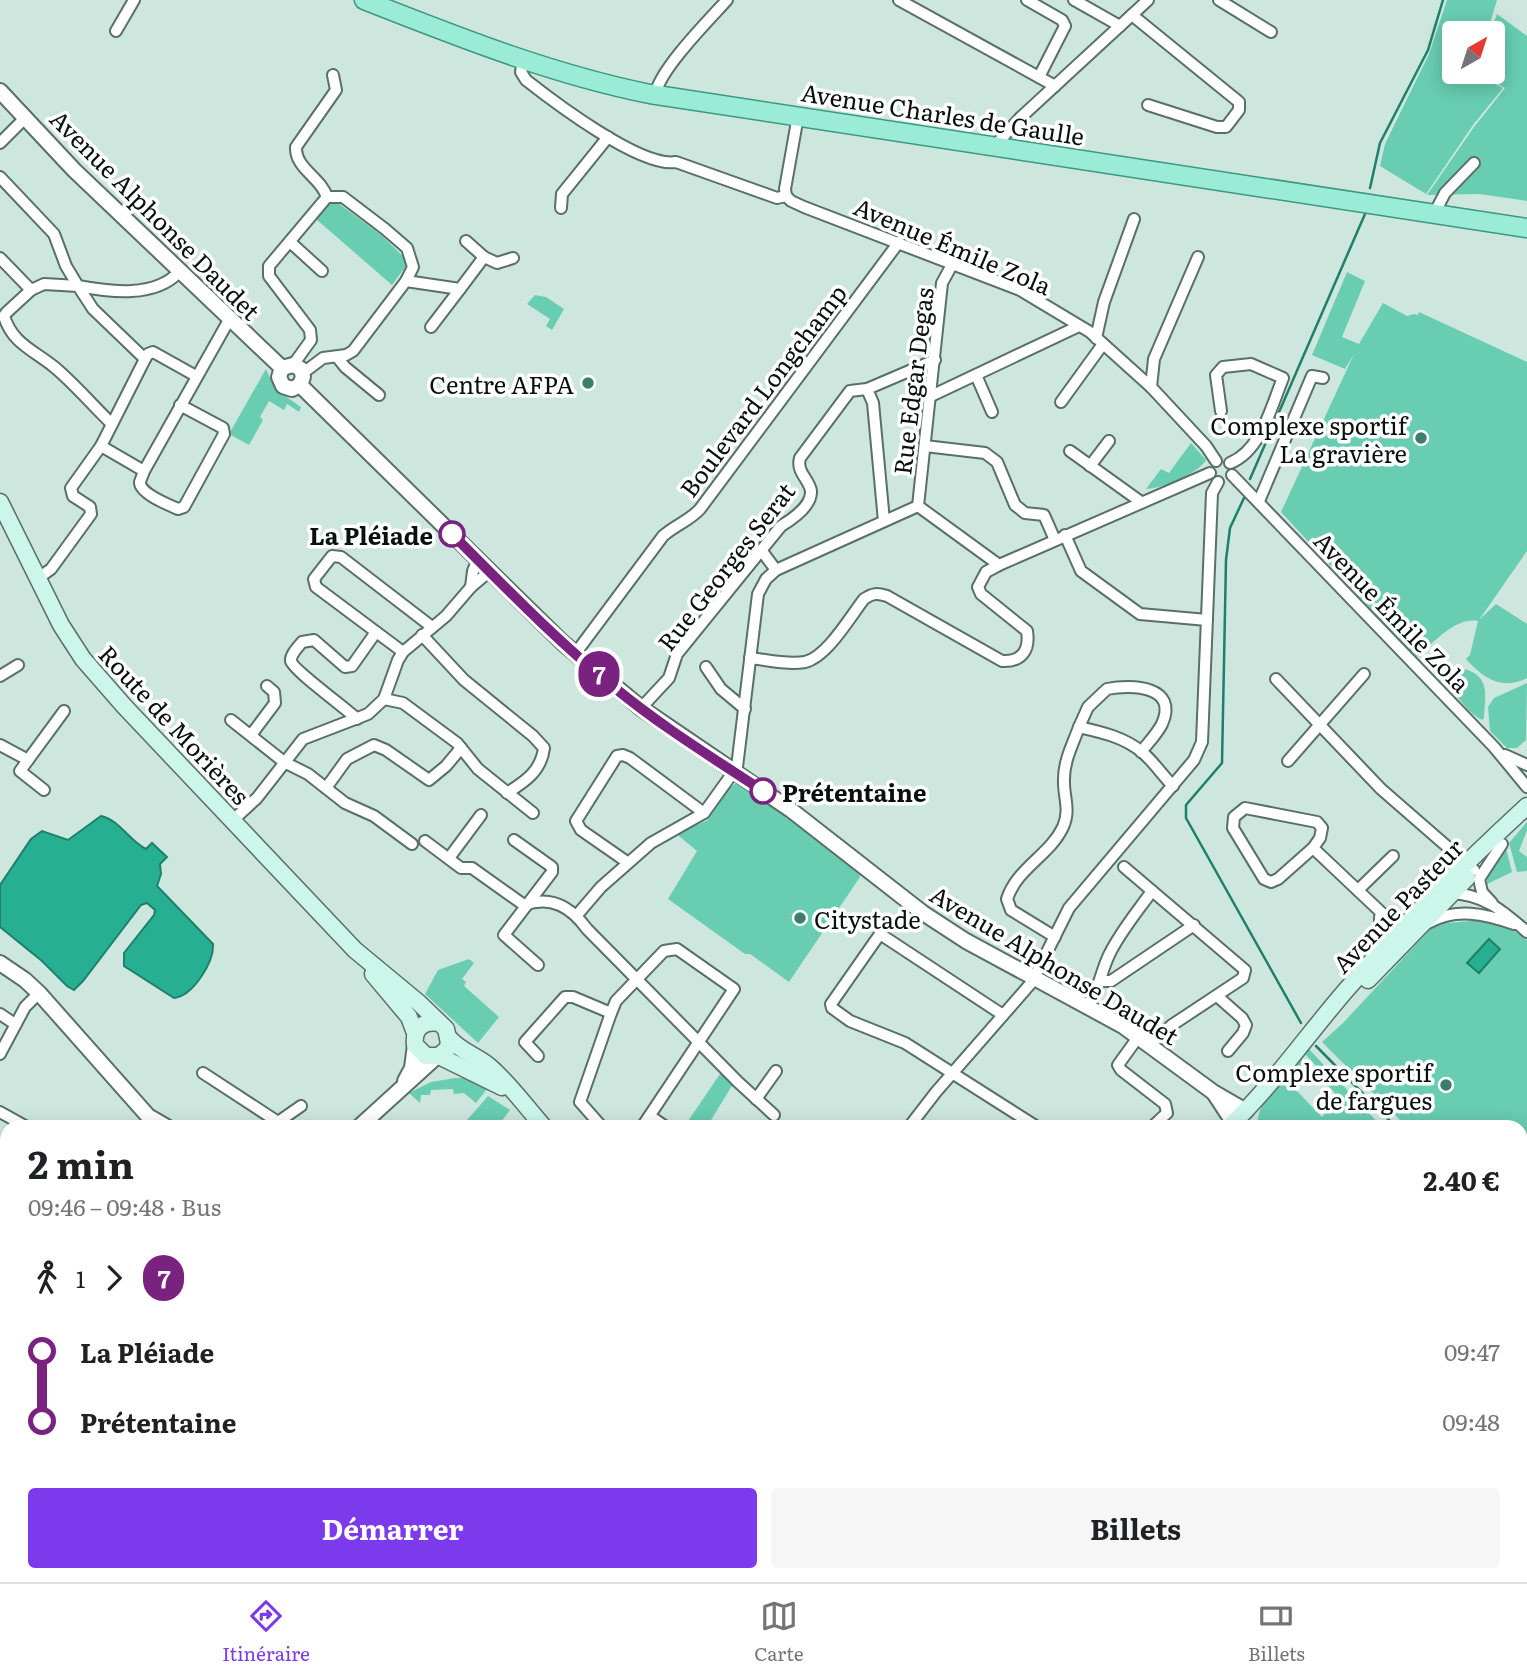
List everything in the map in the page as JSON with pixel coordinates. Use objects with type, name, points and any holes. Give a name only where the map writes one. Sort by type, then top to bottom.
[{"type":"main road","name":"Avenue Charles de Gaulle","points":[[374,2],[523,61],[592,82],[655,95],[1527,228]]},
{"type":"main road","name":"Route de Morières","points":[[0,502],[61,625],[83,659],[124,706],[355,950],[409,1017],[415,1039]]},
{"type":"main road","name":"Avenue Pasteur","points":[[1236,1120],[1269,1087],[1306,1040],[1527,808]]},
{"type":"main road","name":"Avenue Pasteur","points":[[1468,868],[1502,844],[1527,808]]},
{"type":"main road","name":"Route de Morières","points":[[355,950],[439,1023]]},
{"type":"main road","points":[[524,1103],[499,1084],[437,1056],[426,1056],[415,1039],[422,1024],[439,1023],[446,1029],[449,1038],[464,1052],[487,1064],[524,1103],[538,1120]]},
{"type":"main road","points":[[437,1056],[447,1049],[449,1038]]},
{"type":"main road","points":[[685,1582],[695,1582]]},
{"type":"street","points":[[116,31],[134,0]]},
{"type":"street","points":[[655,95],[657,85],[690,41],[727,0]]},
{"type":"street","points":[[899,0],[1055,86]]},
{"type":"street","points":[[920,12],[927,0]]},
{"type":"street","points":[[1027,0],[1062,20],[1065,26],[1039,77]]},
{"type":"street","points":[[1074,0],[1120,26]]},
{"type":"street","points":[[995,146],[1020,117],[1148,0]]},
{"type":"street","points":[[1224,1],[1271,32]]},
{"type":"street","points":[[1132,15],[1239,102],[1239,110],[1226,127],[1217,127],[1148,105]]},
{"type":"street","name":"Avenue Émile Zola","points":[[523,61],[521,72],[526,80],[576,119],[666,163],[676,162],[777,198],[786,196],[804,207],[1020,290],[1099,341],[1150,387],[1206,446],[1216,461]]},
{"type":"street","points":[[327,197],[324,186],[296,156],[296,147],[337,90],[333,75]]},
{"type":"street","name":"Avenue Alphonse Daudet","points":[[0,91],[74,170],[229,320],[294,373],[575,654],[641,708],[791,810],[923,913],[966,941],[1089,1006],[1145,1040],[1213,1092],[1246,1111]]},
{"type":"street","points":[[786,196],[798,116]]},
{"type":"street","points":[[0,143],[26,117]]},
{"type":"street","points":[[561,208],[562,194],[608,136]]},
{"type":"street","points":[[1436,212],[1445,193],[1474,163]]},
{"type":"street","points":[[0,177],[54,234],[66,266],[93,309],[145,359]]},
{"type":"street","points":[[294,373],[311,340],[310,330],[268,271],[271,262],[327,197]]},
{"type":"street","points":[[294,373],[324,358],[353,351],[406,281],[413,267],[407,248],[343,197],[327,197]]},
{"type":"street","points":[[1061,402],[1099,341],[1104,302],[1134,219]]},
{"type":"street","points":[[466,241],[484,257],[497,263],[513,258]]},
{"type":"street","points":[[290,242],[323,271]]},
{"type":"street","name":"Boulevard Longchamp","points":[[575,654],[663,536],[671,528],[689,520],[700,509],[899,242]]},
{"type":"street","points":[[431,327],[484,257]]},
{"type":"street","points":[[1150,387],[1154,359],[1198,257]]},
{"type":"street","points":[[0,258],[31,290]]},
{"type":"street","name":"Rue Edgar Degas","points":[[918,506],[942,283],[953,263]]},
{"type":"street","points":[[111,424],[52,366],[22,346],[4,316],[31,290],[44,284],[100,290],[143,290],[163,285],[179,272]]},
{"type":"street","points":[[406,281],[460,289]]},
{"type":"street","points":[[180,405],[223,428],[224,434],[184,507],[178,509],[140,487],[144,471],[180,405],[196,376],[229,320]]},
{"type":"street","points":[[931,396],[1079,326]]},
{"type":"street","points":[[37,579],[51,569],[91,514],[90,507],[73,496],[71,488],[101,446],[148,354],[153,352],[196,376]]},
{"type":"street","points":[[337,357],[379,395]]},
{"type":"street","points":[[884,521],[873,403],[867,389],[935,360]]},
{"type":"street","points":[[1221,411],[1216,375],[1223,367],[1251,364],[1283,378],[1256,440],[1239,459],[1230,463]]},
{"type":"street","points":[[976,375],[992,412]]},
{"type":"street","points":[[1259,500],[1312,376],[1323,378]]},
{"type":"street","name":"Rue Georges Serat","points":[[641,708],[669,678],[677,654],[781,526],[796,517],[809,499],[811,491],[798,465],[800,458],[849,391],[867,389]]},
{"type":"street","points":[[1090,466],[1109,441]]},
{"type":"street","points":[[101,446],[144,471]]},
{"type":"street","points":[[925,446],[985,453],[997,462],[1015,505],[1025,513],[1044,515],[1082,571],[1140,614],[1207,620]]},
{"type":"street","points":[[1070,451],[1140,502]]},
{"type":"street","points":[[750,658],[806,662],[821,654],[864,599],[878,593],[1003,661],[1018,659],[1028,647],[1027,631],[981,594],[978,587],[986,572],[1140,502],[1214,477],[1228,480],[1233,469],[1230,463],[1223,460],[1216,461],[1211,466],[1214,477],[1202,742],[1194,760],[1069,908],[1035,977],[915,1120]]},
{"type":"street","name":"Avenue Émile Zola","points":[[1232,475],[1259,500],[1494,747],[1527,786]]},
{"type":"street","points":[[577,915],[627,862],[651,843],[704,813],[733,771],[738,761],[758,594],[766,579],[776,570],[918,506],[999,565]]},
{"type":"street","points":[[761,550],[776,570]]},
{"type":"street","points":[[402,652],[316,587],[314,579],[332,556],[341,557],[432,627]]},
{"type":"street","points":[[471,587],[478,559]]},
{"type":"street","points":[[233,820],[257,798],[303,739],[368,714],[384,699],[402,652],[457,606],[471,587],[490,571]]},
{"type":"street","points":[[357,719],[336,699],[299,673],[291,657],[302,642],[314,640],[345,667],[352,666],[376,632]]},
{"type":"street","points":[[422,635],[464,680],[544,748],[543,758],[536,772],[508,793]]},
{"type":"street","points":[[0,676],[18,665]]},
{"type":"street","points":[[706,667],[721,689],[745,709]]},
{"type":"street","points":[[1288,761],[1364,674]]},
{"type":"street","points":[[1276,679],[1381,789],[1468,868]]},
{"type":"street","points":[[251,735],[275,703],[274,692],[267,686]]},
{"type":"street","points":[[1055,937],[1011,910],[1007,899],[1026,868],[1058,837],[1066,820],[1068,802],[1063,780],[1065,769],[1088,706],[1107,689],[1143,688],[1153,691],[1165,703],[1164,716],[1157,732],[1141,752]]},
{"type":"street","points":[[384,699],[403,703],[461,748],[478,769],[533,813]]},
{"type":"street","points":[[44,790],[20,771],[64,711]]},
{"type":"street","points":[[231,720],[284,762],[308,774],[345,803],[374,816],[412,844]]},
{"type":"street","points":[[1079,727],[1116,737],[1141,752],[1173,786]]},
{"type":"street","points":[[0,745],[28,760]]},
{"type":"street","points":[[326,788],[347,759],[374,745],[429,779],[446,766],[461,748]]},
{"type":"street","name":"Avenue Émile Zola","points":[[1494,747],[1527,765]]},
{"type":"street","points":[[627,862],[581,830],[576,821],[617,756],[630,758],[704,813]]},
{"type":"street","points":[[1515,772],[1527,775]]},
{"type":"street","points":[[1245,808],[1317,822],[1322,828],[1320,838],[1313,848],[1271,882],[1264,879],[1233,828],[1234,817],[1245,808]]},
{"type":"street","points":[[449,859],[481,815]]},
{"type":"street","points":[[514,840],[552,867],[552,872],[531,902],[504,935],[538,965]]},
{"type":"street","points":[[425,841],[461,868],[472,868],[524,905],[546,900],[577,915],[587,929],[774,1115]]},
{"type":"street","points":[[1502,844],[1479,879],[1482,892],[1523,929]]},
{"type":"street","points":[[1313,848],[1404,937],[1436,918],[1469,913],[1491,916],[1523,929]]},
{"type":"street","points":[[1358,890],[1393,856]]},
{"type":"street","points":[[1124,867],[1245,970],[1243,978],[1145,1040],[1118,1065],[1165,1104],[1167,1113],[1160,1120]]},
{"type":"street","points":[[1089,1006],[1102,981],[1114,947],[1152,891]]},
{"type":"street","points":[[1446,895],[1494,905]]},
{"type":"street","points":[[1446,895],[1454,905],[1469,913]]},
{"type":"street","points":[[1102,981],[1111,981],[1194,925]]},
{"type":"street","points":[[1003,1016],[883,935],[876,937],[832,1000],[832,1008],[859,1026],[905,1043],[1026,1120]]},
{"type":"street","points":[[596,1120],[580,1102],[616,1001],[664,951],[677,949],[734,989],[646,1120]]},
{"type":"street","points":[[0,963],[38,993],[152,1120]]},
{"type":"street","points":[[0,1054],[25,1007],[38,993]]},
{"type":"street","points":[[1217,996],[1242,1018],[1246,1025],[1243,1033],[1227,1051]]},
{"type":"street","points":[[538,1056],[525,1042],[565,997],[573,997],[611,1013]]},
{"type":"street","points":[[0,1014],[15,1024]]},
{"type":"street","points":[[401,1088],[412,1068],[415,1039]]},
{"type":"street","points":[[367,1120],[437,1056]]},
{"type":"street","points":[[756,1099],[776,1071]]},
{"type":"street","points":[[203,1073],[275,1120]]},
{"type":"street","name":"Avenue Alphonse Daudet","points":[[1213,1092],[1228,1120]]},
{"type":"street","points":[[281,1120],[301,1106]]},
{"type":"street","points":[[148,1116],[155,1120]]},
{"type":"street","points":[[649,1116],[655,1120]]},
{"type":"shaded area","points":[[1447,0],[1497,0],[1491,21],[1442,21],[1442,84],[1495,84],[1503,88],[1473,125],[1426,194],[1380,166],[1385,144],[1429,54]]},
{"type":"shaded area","points":[[1497,14],[1527,36],[1527,201],[1479,194],[1427,195],[1505,88],[1498,84],[1505,84],[1505,21],[1494,21]]},
{"type":"shaded area","points":[[334,200],[381,235],[405,258],[405,267],[392,285],[316,219]]},
{"type":"shaded area","name":"Complexe sportif La gravière","points":[[1347,272],[1365,281],[1342,337],[1359,344],[1383,303],[1407,316],[1418,315],[1419,312],[1527,362],[1527,551],[1479,620],[1496,604],[1527,624],[1527,678],[1518,682],[1501,683],[1486,677],[1466,659],[1470,655],[1478,621],[1469,621],[1453,627],[1416,658],[1281,512],[1354,354],[1345,369],[1312,355]]},
{"type":"shaded area","points":[[535,295],[546,297],[564,309],[552,330],[546,326],[550,319],[527,304]]},
{"type":"shaded area","points":[[266,369],[275,389],[301,407],[299,412],[287,404],[284,410],[269,401],[260,417],[263,420],[249,445],[229,434]]},
{"type":"shaded area","points":[[1191,443],[1206,460],[1202,465],[1179,479],[1146,489],[1161,469],[1169,473]]},
{"type":"shaded area","points":[[1465,669],[1479,677],[1485,688],[1482,720],[1461,702],[1447,677],[1453,672]]},
{"type":"shaded area","points":[[1527,683],[1526,740],[1517,748],[1507,748],[1490,731],[1488,707],[1494,698]]},
{"type":"shaded area","points":[[739,781],[859,868],[860,877],[789,982],[668,899],[697,851],[678,833],[708,820],[728,789]]},
{"type":"shaded area","points":[[101,816],[114,822],[146,849],[152,843],[167,857],[160,864],[161,874],[157,886],[213,944],[210,960],[201,977],[181,996],[174,998],[124,966],[124,953],[154,915],[155,910],[147,903],[141,905],[74,990],[0,927],[0,885],[31,839],[42,831],[68,840]]},
{"type":"shaded area","points":[[1527,822],[1527,830],[1519,851],[1527,857],[1527,871],[1517,872],[1509,843]]},
{"type":"shaded area","points":[[1506,848],[1512,872],[1487,884],[1487,875]]},
{"type":"shaded area","name":"Complexe sportif de fargues","points":[[1482,920],[1507,926],[1527,940],[1527,1120],[1400,1120],[1322,1042],[1435,924]]},
{"type":"shaded area","points":[[1489,939],[1500,949],[1479,973],[1467,963]]},
{"type":"shaded area","points":[[469,959],[474,963],[462,979],[466,982],[464,986],[499,1017],[478,1043],[425,994],[438,970]]},
{"type":"shaded area","points":[[1308,1048],[1375,1120],[1258,1120],[1266,1099],[1299,1058],[1325,1081],[1326,1077],[1305,1054]],"holes":[[[1305,1074],[1317,1082],[1325,1082],[1334,1092],[1335,1101],[1322,1117],[1295,1089],[1297,1082]]]},
{"type":"shaded area","points":[[722,1071],[733,1084],[711,1120],[689,1120]]},
{"type":"shaded area","points":[[466,1078],[490,1085],[476,1103],[464,1093],[454,1094],[453,1089],[431,1090],[430,1095],[421,1095],[420,1103],[409,1093],[431,1082]]},
{"type":"shaded area","points":[[488,1096],[510,1110],[502,1120],[467,1120]]},
{"type":"waterway","points":[[1370,188],[1380,143],[1428,50],[1443,0]]},
{"type":"waterway","points":[[1250,479],[1365,214]]},
{"type":"waterway","points":[[1244,498],[1230,528],[1226,560],[1222,763],[1186,805],[1186,818],[1301,1023]]},
{"type":"waterway","points":[[1316,1046],[1389,1120]]},
{"type":"bus line","name":"7","points":[[452,534],[564,643],[614,687],[763,791]]},
{"type":"place","name":"Centre AFPA","points":[[588,383]]},
{"type":"place","name":"Complexe sportif La gravière","points":[[1421,438]]},
{"type":"place","name":"La Pléiade","points":[[452,534]]},
{"type":"place","name":"Prétentaine","points":[[763,791]]},
{"type":"place","name":"Citystade","points":[[800,918]]},
{"type":"place","name":"Complexe sportif de fargues","points":[[1446,1085]]}]
